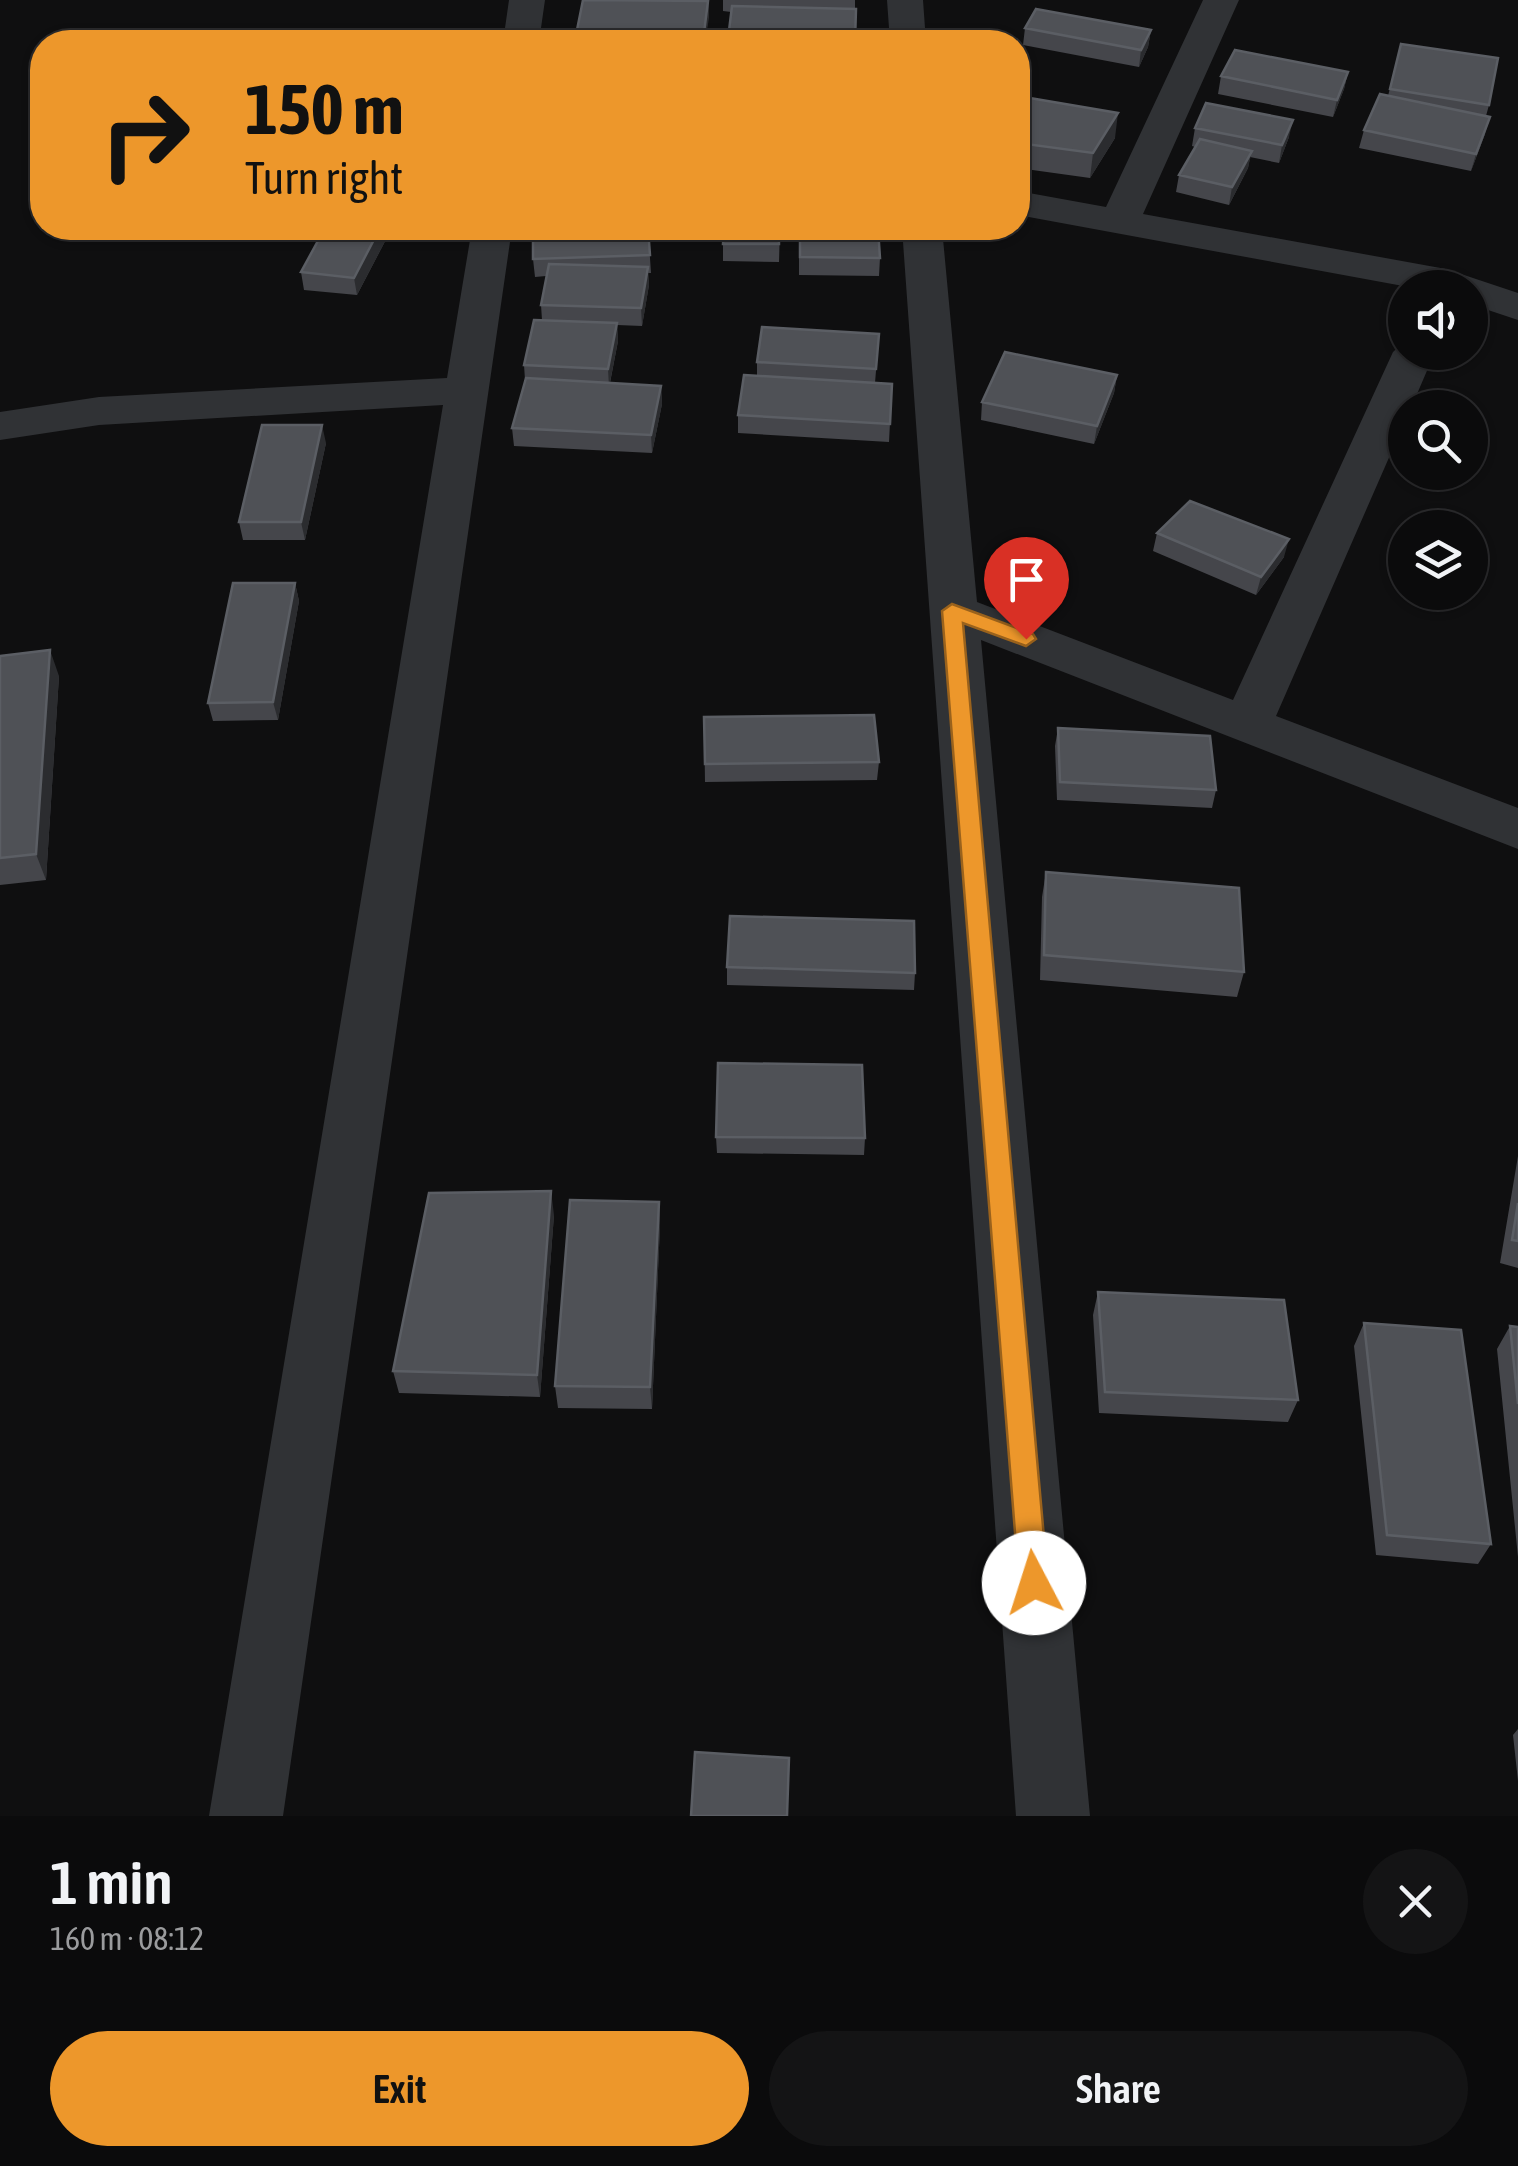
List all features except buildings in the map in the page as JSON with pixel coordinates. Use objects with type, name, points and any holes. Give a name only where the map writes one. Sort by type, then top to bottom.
[{"type":"street","points":[[522,30],[527,0]]},
{"type":"street","points":[[905,0],[907,30]]},
{"type":"street","points":[[1119,223],[1221,0]]},
{"type":"street","points":[[1030,205],[1388,273]]},
{"type":"street","points":[[246,1816],[490,240]]},
{"type":"street","points":[[923,240],[1054,1816]]},
{"type":"street","points":[[1488,293],[1516,300]]},
{"type":"street","points":[[1248,722],[1406,370]]},
{"type":"street","points":[[0,426],[99,410],[468,390]]},
{"type":"street","points":[[952,611],[1518,828]]},
{"type":"route","points":[[1026,639],[952,611],[1034,1583]]}]
